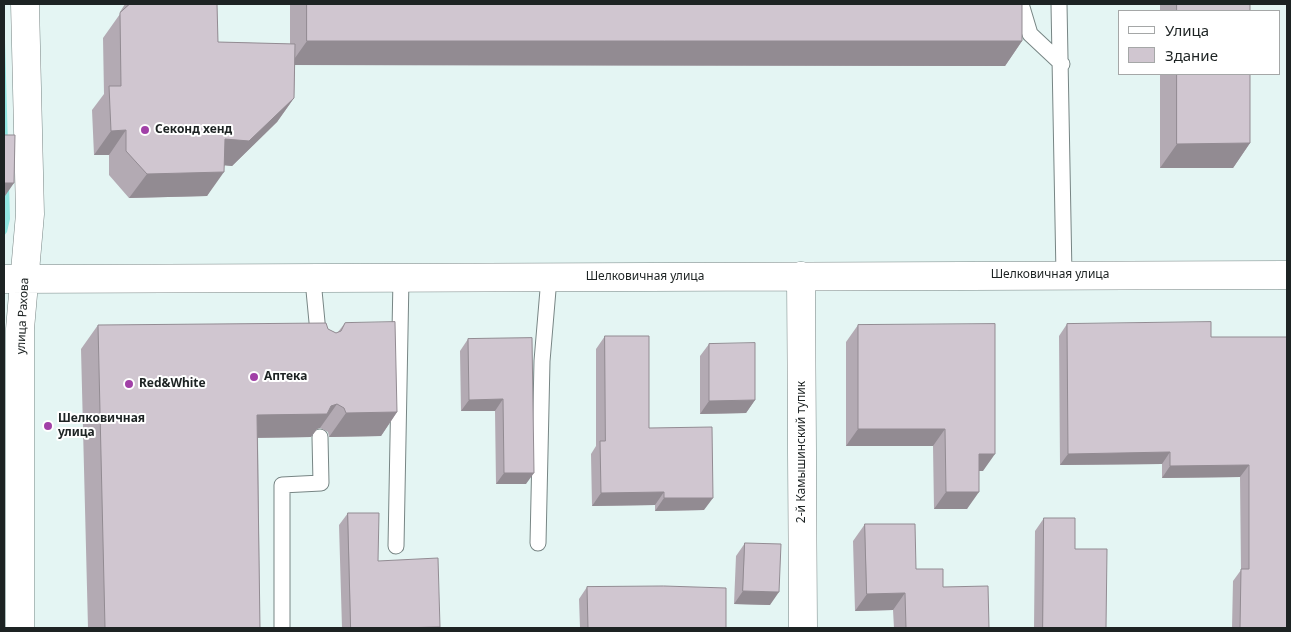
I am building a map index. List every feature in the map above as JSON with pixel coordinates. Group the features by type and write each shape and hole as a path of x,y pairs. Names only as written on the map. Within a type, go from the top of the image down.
{"street":[{"name":"улица Рахова","path":"20,628 20,329 14,279 30,214 25,4"},
{"name":"Шелковичная улица","path":"14,279 314,280 1287,274"},
{"name":"2-й Камышинский тупик","path":"801,276 803,628"}],"lane":[{"path":"1022,4 1030,34 1062,64"},
{"path":"1059,4 1062,64 1064,275"},
{"path":"396,546 401,278"},
{"path":"538,543 542,361 549,278"},
{"path":"314,280 319,346"},
{"path":"282,628 282,485 321,483 320,437"}],"shaded area":[{"path":"4,4 10,219 4,236"}],"building":[{"path":"130,4 217,4 218,42 295,44 294,98 249,141 225,139 224,172 147,174 126,151 126,130 111,131 109,86 121,86 120,13"},
{"path":"307,4 1022,4 1022,41 307,41"},
{"path":"1177,4 1250,4 1250,10 1177,10"},
{"path":"1177,75 1250,75 1250,143 1177,144"},
{"path":"4,135 15,135 14,183 4,183"},
{"path":"395,322 397,412 346,413 344,408 337,404 331,406 327,414 257,415 260,628 105,628 98,325 326,323 328,329 336,333 341,331 345,323"},
{"path":"1211,322 1211,337 1287,337 1287,628 1240,628 1241,569 1249,569 1249,465 1170,466 1170,452 1068,454 1067,324"},
{"path":"995,324 995,454 979,454 979,492 946,492 945,429 858,429 858,325"},
{"path":"605,336 649,336 649,428 712,427 713,498 664,498 664,492 601,493 600,441 605,441"},
{"path":"532,338 534,473 504,473 503,399 469,400 468,339"},
{"path":"755,343 755,400 709,401 709,344"},
{"path":"348,513 379,513 378,561 438,558 440,627 351,628"},
{"path":"1044,518 1075,518 1075,549 1107,549 1106,628 1043,628"},
{"path":"865,524 915,524 916,569 943,569 943,587 988,586 989,628 906,628 905,593 867,594"},
{"path":"745,543 781,544 779,592 743,591"},
{"path":"664,586 726,588 726,628 588,628 587,587"}],"place":[{"name":"Секонд хенд","path":"145,130"},
{"name":"Аптека","path":"254,377"},
{"name":"Red&White","path":"129,384"},
{"name":"Шелковичная улица","path":"48,426"}]}
